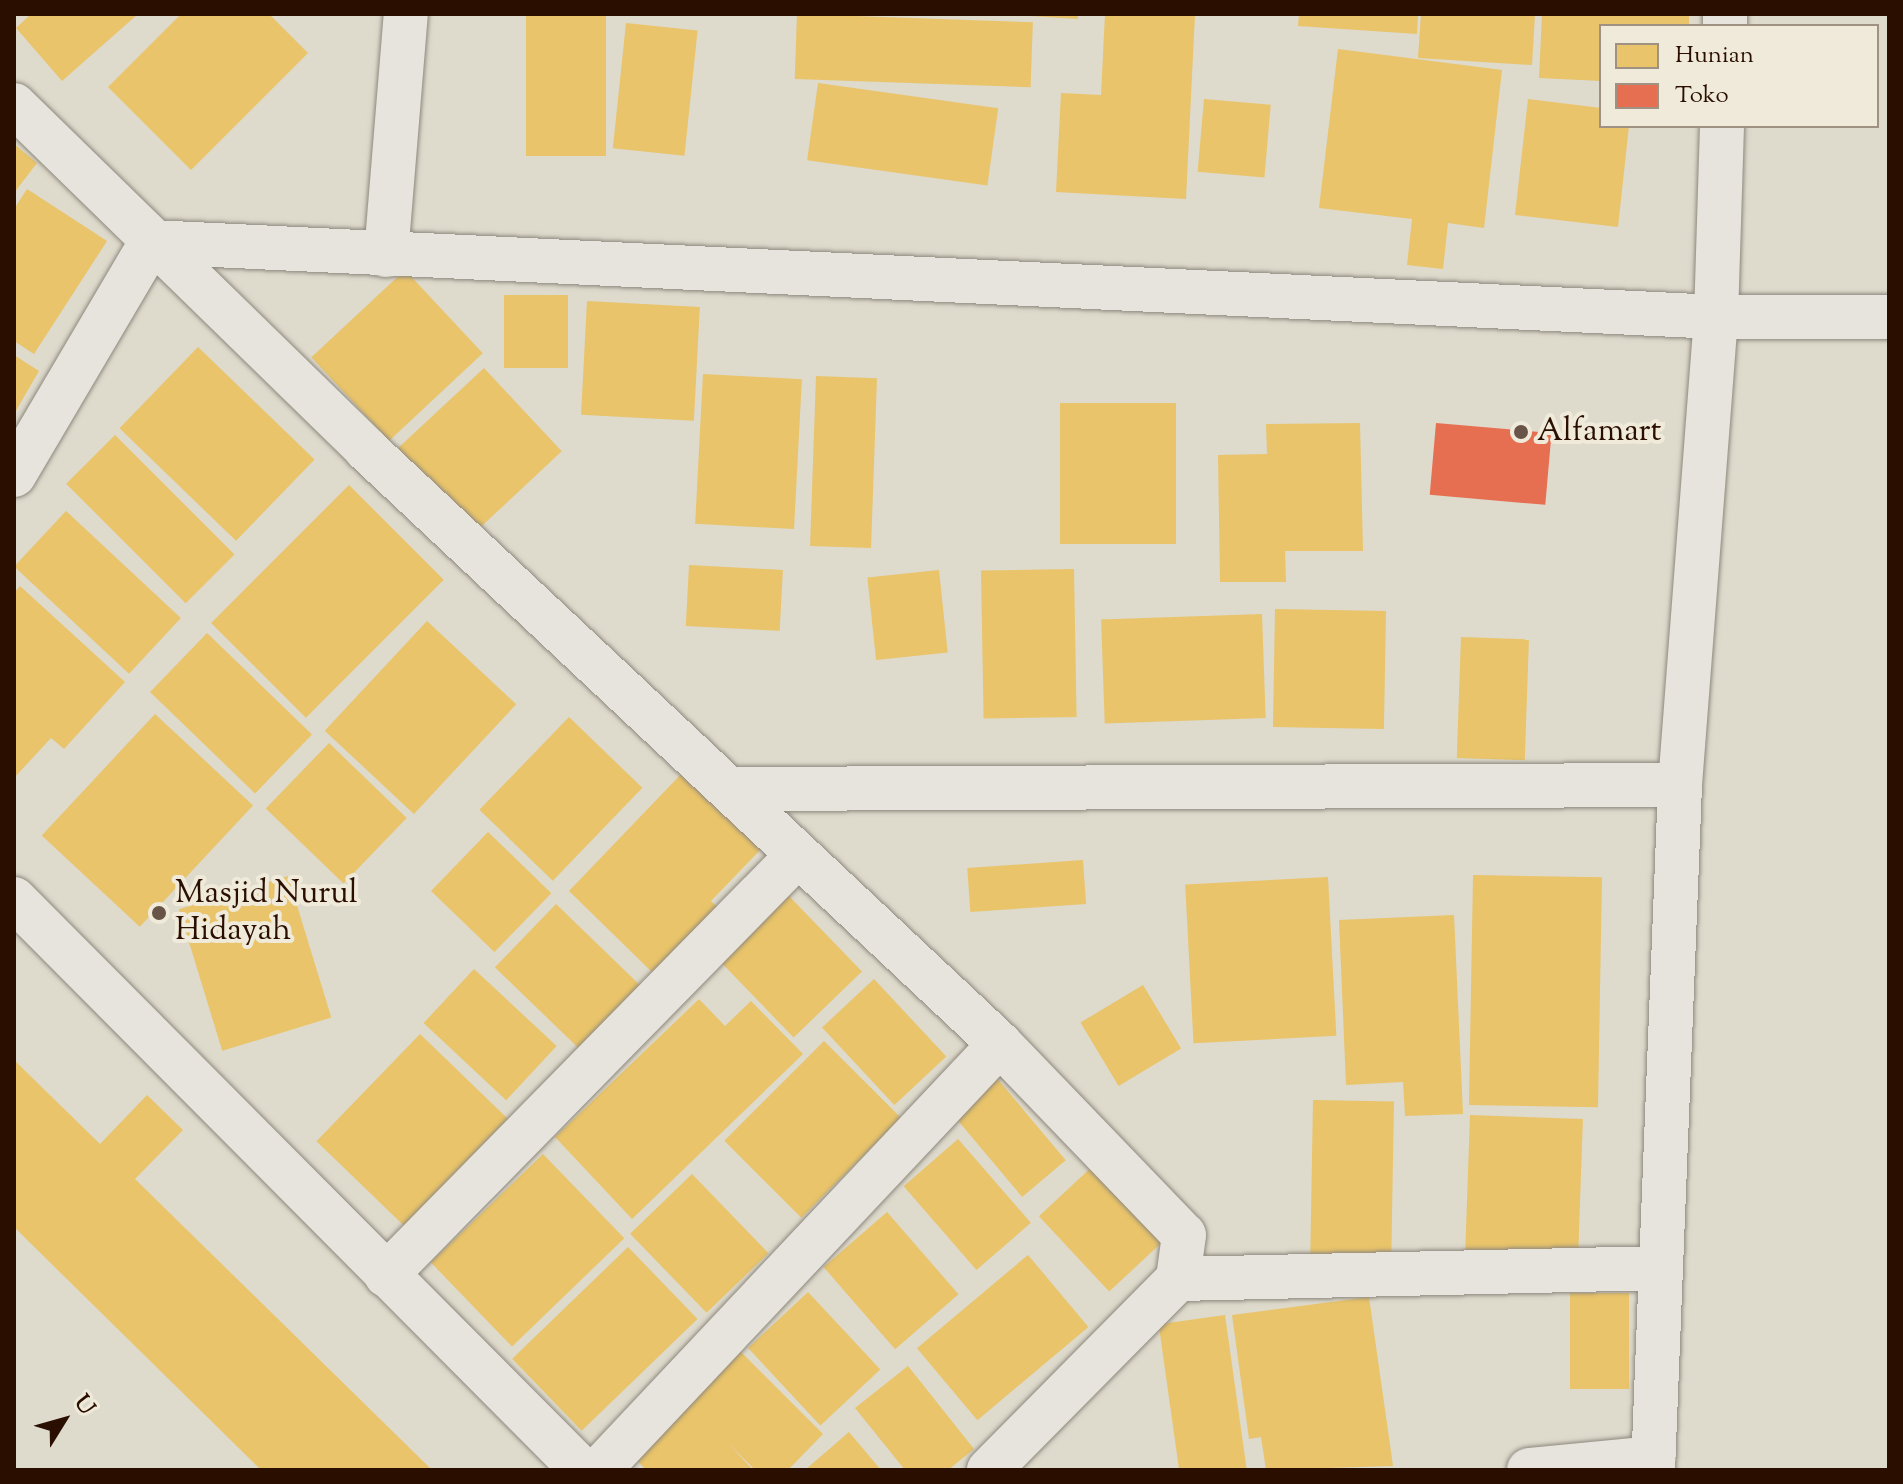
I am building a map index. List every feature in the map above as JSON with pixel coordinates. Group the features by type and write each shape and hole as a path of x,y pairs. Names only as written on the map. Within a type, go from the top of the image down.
{"street":[{"path":"386,255 406,14"},
{"path":"14,105 151,242 731,789 796,857 1000,1044 1184,1235 1178,1279 989,1470"},
{"path":"1529,1470 1653,1464 1658,1268 1680,785 1716,317 1722,128"},
{"path":"151,242 1716,317 1889,317"},
{"path":"14,475 151,242"},
{"path":"731,789 1680,785"},
{"path":"386,1275 796,857"},
{"path":"14,899 582,1470"},
{"path":"599,1470 1000,1044"},
{"path":"1178,1279 1658,1268"}],"building: Hunian":[{"path":"31,14 138,14 62,81 16,28"},
{"path":"181,14 269,14 308,53 191,170 108,87"},
{"path":"526,14 606,14 606,156 526,156"},
{"path":"797,14 1033,22 1031,87 795,79"},
{"path":"1078,14 1078,19 1030,16"},
{"path":"1105,14 1195,14 1186,199 1056,192 1061,93 1101,95"},
{"path":"1299,14 1418,14 1417,34 1298,26"},
{"path":"1421,14 1535,14 1532,65 1418,58"},
{"path":"1542,14 1689,14 1689,24 1599,24 1599,81 1539,78"},
{"path":"626,23 698,31 684,156 613,148"},
{"path":"1338,49 1502,70 1484,228 1448,223 1443,269 1407,265 1412,219 1319,208"},
{"path":"818,83 998,108 987,186 807,160"},
{"path":"1204,99 1271,105 1264,178 1198,172"},
{"path":"1528,99 1599,108 1599,128 1629,128 1618,227 1515,215"},
{"path":"14,144 37,163 14,193"},
{"path":"27,189 107,241 34,354 14,341 14,209"},
{"path":"405,270 483,353 389,441 311,357"},
{"path":"504,295 568,295 568,368 504,368"},
{"path":"587,301 700,307 694,421 581,415"},
{"path":"198,347 315,460 236,541 120,428"},
{"path":"14,355 39,371 14,414"},
{"path":"484,368 562,451 474,533 396,450"},
{"path":"703,374 802,379 794,529 695,524"},
{"path":"816,376 877,378 871,548 810,546"},
{"path":"1060,403 1176,403 1176,544 1060,544"},
{"path":"1360,423 1363,551 1285,551 1286,582 1220,582 1218,455 1267,454 1266,424"},
{"path":"115,435 235,555 186,603 66,484"},
{"path":"349,485 444,580 306,718 211,623"},
{"path":"66,511 181,618 129,674 14,567"},
{"path":"689,565 783,570 780,631 686,626"},
{"path":"1074,569 1077,717 984,719 981,571"},
{"path":"939,570 948,653 876,660 867,578"},
{"path":"20,586 125,682 64,749 51,738 14,778 14,593"},
{"path":"1275,609 1386,611 1384,729 1273,727"},
{"path":"1262,614 1266,718 1105,724 1101,620"},
{"path":"427,621 516,704 414,814 325,731"},
{"path":"207,633 312,734 255,793 150,692"},
{"path":"1461,637 1529,639 1525,760 1457,758"},
{"path":"155,714 253,805 140,927 42,835"},
{"path":"569,717 642,788 553,881 479,810"},
{"path":"329,743 407,818 343,883 266,808"},
{"path":"686,769 765,845 711,901 719,909 655,975 569,891"},
{"path":"488,832 551,893 494,952 431,891"},
{"path":"1083,860 1086,904 970,912 967,868"},
{"path":"1473,875 1602,877 1598,1107 1469,1105"},
{"path":"288,876 331,1018 222,1051 179,909"},
{"path":"1328,877 1336,1036 1194,1043 1185,884"},
{"path":"789,896 862,972 794,1038 721,962"},
{"path":"556,904 648,993 587,1056 495,967"},
{"path":"1454,915 1463,1114 1405,1116 1403,1082 1346,1085 1339,920"},
{"path":"474,969 557,1046 506,1100 424,1023"},
{"path":"874,979 946,1057 894,1105 822,1027"},
{"path":"1143,985 1181,1048 1119,1086 1080,1023"},
{"path":"699,999 725,1026 751,1001 803,1054 632,1219 555,1137"},
{"path":"420,1034 508,1119 404,1226 316,1141"},
{"path":"824,1041 901,1118 801,1218 724,1141"},
{"path":"14,1060 100,1144 147,1095 183,1130 135,1179 432,1470 261,1470 14,1227"},
{"path":"995,1076 1066,1160 1022,1197 951,1113"},
{"path":"1313,1100 1394,1101 1391,1263 1310,1262"},
{"path":"1470,1115 1583,1119 1578,1261 1465,1257"},
{"path":"958,1139 1031,1223 976,1270 904,1186"},
{"path":"543,1154 624,1238 512,1347 431,1262"},
{"path":"1096,1163 1166,1238 1109,1292 1039,1216"},
{"path":"692,1174 768,1253 707,1313 630,1234"},
{"path":"887,1212 959,1294 895,1349 824,1267"},
{"path":"628,1247 697,1319 582,1431 512,1359"},
{"path":"1028,1255 1088,1327 977,1420 917,1348"},
{"path":"808,1292 880,1370 820,1425 748,1348"},
{"path":"1570,1293 1629,1293 1629,1389 1570,1389"},
{"path":"1369,1297 1393,1466 1266,1470 1261,1437 1249,1439 1232,1315"},
{"path":"1225,1315 1247,1469 1179,1470 1159,1324"},
{"path":"733,1344 823,1434 788,1470 755,1470 728,1443 753,1470 646,1470 629,1452"},
{"path":"908,1366 974,1449 948,1470 905,1470 855,1408"},
{"path":"849,1432 881,1470 805,1470"}],"building: Toko":[{"path":"1436,423 1552,433 1545,505 1430,495"}],"place":[{"name":"Alfamart","path":"1521,432"},
{"name":"Masjid Nurul Hidayah","path":"159,913"}]}
